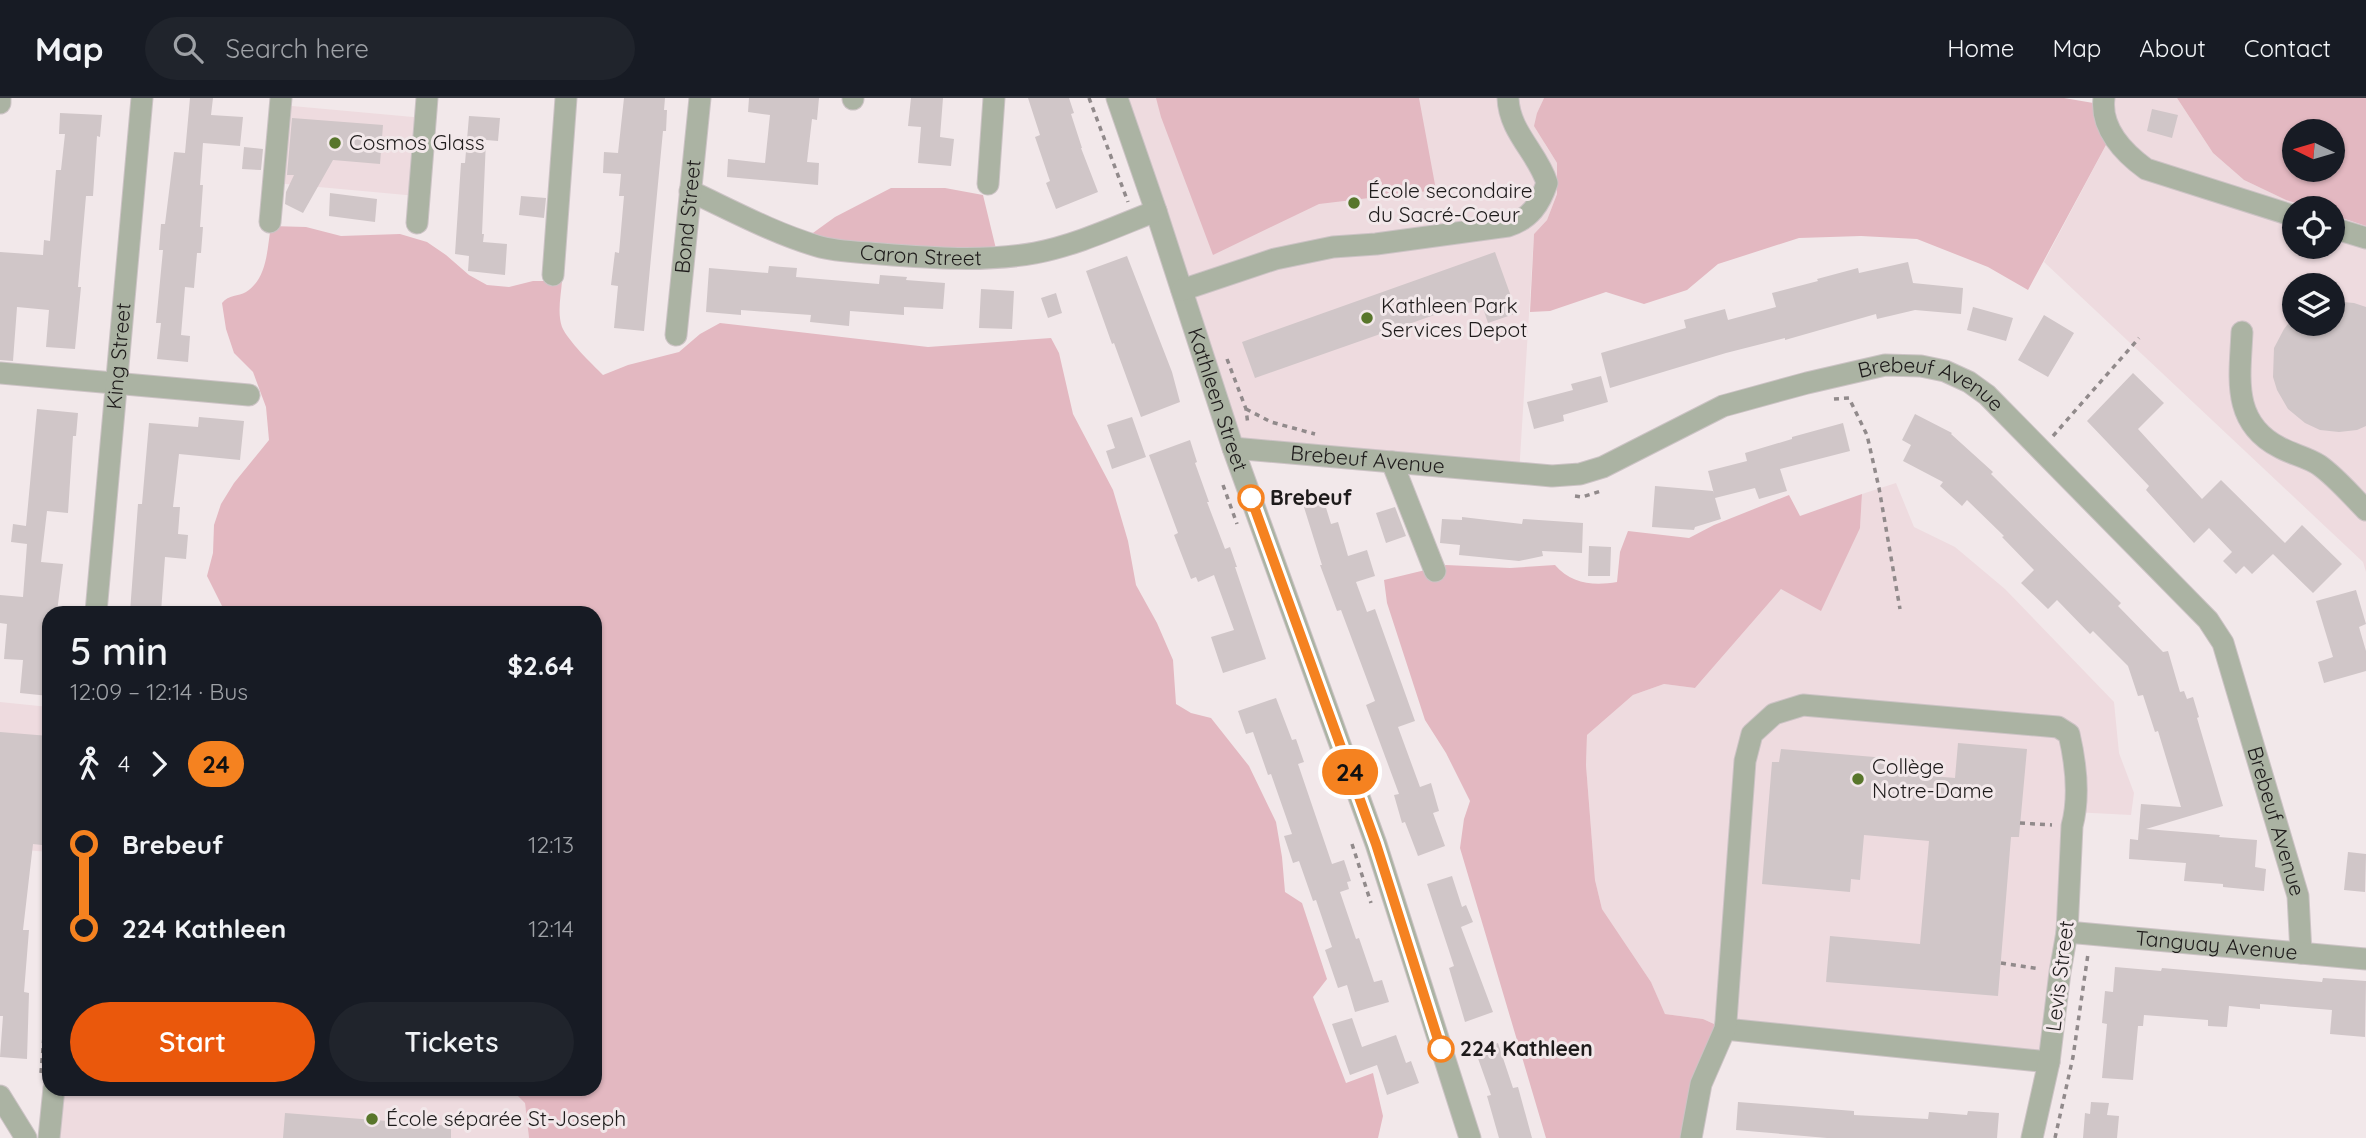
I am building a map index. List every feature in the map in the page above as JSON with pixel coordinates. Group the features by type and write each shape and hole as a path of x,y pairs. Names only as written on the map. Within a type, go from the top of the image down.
{"street":[{"name":"King Street","path":"97,606 142,98"},
{"path":"270,222 281,98"},
{"path":"417,223 427,98"},
{"path":"553,275 566,98"},
{"name":"Bond Street","path":"676,335 700,98"},
{"path":"988,184 994,98"},
{"name":"Kathleen Street","path":"1117,98 1233,448 1376,844 1470,1138"},
{"path":"1182,290 1275,259 1333,247 1376,244 1522,222 1537,206 1547,183 1543,169 1532,156 1512,119 1508,98"},
{"path":"2104,98 2103,106 2112,133 2125,153 2146,169 2282,212"},
{"name":"Caron Street","path":"690,191 782,233 819,246 909,256 964,258 1035,253 1078,241 1156,211"},
{"path":"2345,232 2366,238"},
{"path":"2242,332 2240,397 2247,417 2262,436 2277,447 2318,465 2366,510"},
{"name":"Brebeuf Avenue","path":"1233,448 1552,476 1580,474 1602,467 1723,407 1807,383 1885,365 1945,371 1969,382 1987,394 2207,621 2222,643 2298,896 2301,953"},
{"path":"0,373 249,395"},
{"path":"1392,462 1435,571"},
{"name":"Levis Street","path":"1692,1138 1701,1084 1725,1029 1745,761 1752,734 1774,714 1803,705 2057,727 2069,734 2076,763 2067,932 2049,1062 2032,1138"},
{"name":"Tanguay Avenue","path":"2067,932 2366,959"},
{"path":"1725,1029 2049,1062"},
{"path":"0,1096 26,1138"},
{"path":"48,1096 50,1138"}],"path":[{"path":"2041,450 2139,338"},
{"path":"1823,402 1849,398 1867,435 1884,512 1900,609"},
{"path":"1245,409 1271,422 1314,432 1335,457"},
{"path":"1570,496 1582,497 1602,491"},
{"path":"2020,823 2074,820"},
{"path":"2055,1138 2073,1057 2091,934"},
{"path":"2001,963 2060,972"}],"shaded area":[{"path":"1119,98 1544,98 1537,113 1545,144 1557,163 1557,194 1547,220 1534,234 1519,474 1235,450"},
{"path":"1156,98 1419,98 1436,190 1319,204 1213,255"},
{"path":"1544,98 2064,98 2105,105 2113,132 2028,290 1988,267 1917,239 1861,236 1799,238 1718,264 1687,290 1644,304 1606,292 1550,311 1530,312 1534,234 1547,220 1557,194 1557,163 1534,126"},
{"path":"2106,98 2177,98 2213,153 2244,180 2282,198 2282,259 2345,259 2345,219 2366,226 2366,572 2363,562 2044,262 2113,132"},
{"path":"2177,98 2366,98 2366,226 2345,219 2345,196 2282,198 2244,180 2213,153"},
{"path":"281,105 424,118 417,196 275,183"},
{"path":"891,188 945,188 983,195 997,253 806,238 835,217"},
{"path":"271,226 306,227 341,236 400,234 427,242 469,275 487,285 509,287 533,281 562,281 562,327 603,375 628,365 679,352 700,334 720,323 928,347 1051,338 1059,353 1073,414 1113,490 1128,541 1136,585 1173,660 1176,704 1191,713 1211,718 1249,766 1276,822 1285,892 1302,903 1327,979 1313,997 1346,1083 1373,1073 1383,1116 1378,1138 529,1138 525,1103 518,1096 602,1096 602,606 222,606 207,576 213,553 214,525 221,504 234,483 269,440 266,407 253,372 234,353 226,329 222,303 253,286 263,271"},
{"name":"Collège Notre-Dame","path":"1896,483 1914,527 1955,547 2005,589 2114,702 2119,753 2134,793 2131,815 2073,812 2048,1060 1723,1028 1703,1019 1665,1014 1651,982 1602,909 1595,880 1586,765 1587,735 1633,695 1664,684 1695,688 1781,589 1860,528 1862,494"},
{"path":"1862,494 1860,528 1821,611 1781,589 1695,688 1664,684 1633,695 1587,735 1586,765 1595,880 1602,909 1651,982 1665,1014 1703,1019 1723,1028 1690,1138 1546,1138 1460,848 1464,819 1470,801 1446,753 1425,720 1387,603 1384,580 1446,565 1510,568 1555,565 1568,576 1583,582 1617,582 1620,552 1628,531 1689,538 1789,495 1800,516"},
{"path":"0,702 42,706 42,851 0,848"},
{"name":"École séparée St-Joseph","path":"54,1096 519,1096 525,1102 529,1138 51,1138"}],"building":[{"path":"190,98 213,98 211,115 243,117 240,146 203,143 200,185 203,185 201,253 197,253 194,288 185,287 181,335 190,336 188,362 157,359 161,323 156,323 163,250 159,250 161,224 165,224 174,152 185,153"},
{"path":"624,98 665,98 664,110 667,110 644,331 614,328 618,286 611,285 615,252 619,253 624,196 619,196 621,174 603,173 604,152 618,153"},
{"path":"749,98 819,98 817,120 812,119 807,162 819,163 818,185 727,177 728,159 765,163 770,115 748,112"},
{"path":"911,98 943,98 940,137 954,139 951,166 918,163 921,127 908,126"},
{"path":"1028,98 1069,98 1081,148 1098,192 1056,209 1046,183 1050,181 1035,137 1040,135"},
{"path":"2152,109 2178,115 2172,138 2147,131"},
{"path":"60,113 102,115 100,137 97,136 93,196 86,196 75,349 46,347 49,310 17,307 13,361 0,360 0,252 43,255 44,240 50,241 56,170 61,170 65,134 59,134"},
{"path":"469,116 500,118 498,141 486,140 482,234 483,242 507,244 505,275 468,271 469,256 455,254 461,163 465,163"},
{"name":"Cosmos Glass","path":"292,118 383,125 380,164 333,160 303,213 285,204 286,192 294,175 287,175"},
{"path":"244,147 263,149 261,170 242,169"},
{"path":"330,193 377,199 375,222 329,216"},
{"path":"521,196 546,198 544,218 519,215"},
{"name":"Kathleen Park Services Depot","path":"1495,252 1517,313 1488,323 1480,299 1255,378 1242,342"},
{"path":"1127,256 1172,372 1180,402 1141,417 1086,271"},
{"path":"1908,262 1913,283 1963,288 1961,314 1915,310 1877,319 1876,314 1785,340 1726,353 1610,388 1601,353 1686,328 1684,320 1725,309 1728,320 1776,307 1772,293 1818,281 1817,279 1858,268 1859,273"},
{"path":"769,266 797,268 796,277 879,284 880,275 945,283 943,309 904,307 904,315 850,311 849,326 810,322 811,315 741,310 741,315 706,312 709,268 768,273"},
{"path":"981,289 1014,291 1012,329 979,328"},
{"path":"1056,293 1062,313 1048,318 1041,298"},
{"path":"2345,302 2366,307 2366,426 2339,432 2320,430 2305,423 2288,409 2273,377 2274,348 2282,333 2282,336 2345,336"},
{"path":"1973,307 2013,318 2006,341 1967,330"},
{"path":"2044,315 2074,333 2048,377 2018,360"},
{"path":"2133,373 2164,403 2138,429 2202,499 2221,480 2285,543 2302,525 2342,564 2313,593 2273,554 2252,574 2244,566 2236,574 2223,561 2232,552 2209,528 2194,543 2146,490 2149,486 2087,421"},
{"path":"1601,376 1608,402 1563,415 1564,421 1534,429 1527,402 1573,390 1571,384"},
{"path":"37,409 78,413 76,436 73,436 68,513 47,511 41,562 63,564 58,606 42,606 42,695 20,693 23,660 4,659 7,624 0,623 0,595 23,597 27,544 11,542 13,524 26,526"},
{"path":"1915,414 1952,433 2121,603 2118,606 2163,652 2168,651 2180,692 2184,691 2187,699 2193,697 2223,806 2146,829 2257,840 2255,867 2266,869 2264,891 2184,881 2186,863 2129,859 2130,839 2138,840 2141,804 2181,807 2158,731 2155,732 2143,695 2138,696 2128,666 2093,631 2090,634 2057,600 2048,609 2021,583 2034,570 2002,537 2004,536 1967,500 1962,506 1940,486 1943,482 1903,461 1911,445 1902,440"},
{"path":"199,417 244,421 240,460 179,454 173,507 180,507 178,534 188,535 186,559 165,557 161,606 130,606 138,504 142,504 149,423 198,427"},
{"path":"1132,417 1146,457 1112,469 1106,451 1115,448 1107,425"},
{"path":"1843,423 1850,451 1780,469 1787,491 1759,499 1755,488 1715,498 1721,519 1695,527 1694,530 1652,527 1655,486 1713,491 1714,494 1708,471 1747,461 1745,453"},
{"path":"1190,440 1207,502 1225,549 1230,547 1266,659 1223,673 1211,637 1234,630 1214,575 1198,582 1196,577 1191,579 1174,535 1178,533 1149,455"},
{"path":"1323,498 1331,524 1338,522 1348,556 1367,550 1375,576 1356,582 1367,612 1375,609 1415,721 1398,727 1420,787 1431,783 1439,811 1433,813 1445,846 1418,856 1405,822 1402,823 1394,795 1399,794 1366,705 1375,701 1341,610 1337,611 1320,565 1303,504"},
{"path":"1395,507 1406,536 1386,543 1376,513"},
{"path":"1462,517 1522,524 1523,519 1583,523 1582,553 1542,551 1543,556 1519,561 1459,555 1460,545 1440,543 1442,519 1462,520"},
{"path":"1589,546 1611,547 1610,576 1588,576"},
{"path":"2356,590 2366,624 2359,627 2366,651 2366,671 2324,683 2318,662 2333,657 2316,601"},
{"path":"1276,698 1292,740 1296,739 1304,762 1298,764 1332,864 1344,860 1351,881 1347,882 1349,889 1340,892 1356,939 1359,938 1374,982 1382,980 1389,1002 1355,1012 1347,985 1338,988 1325,950 1332,947 1299,861 1293,863 1284,836 1292,834 1271,774 1268,775 1253,732 1246,734 1238,711"},
{"path":"0,732 42,735 42,845 33,844 23,930 29,930 24,992 29,993 27,1059 0,1057 3,1016 0,1016"},
{"path":"1958,743 2027,749 2019,837 2011,837 1998,996 1826,982 1830,936 1920,944 1929,841 1864,835 1860,880 1851,879 1850,892 1762,884 1772,762 1779,762 1781,749 1886,758 1885,772 1955,778"},
{"path":"2348,852 2366,854 2365,892 2344,890"},
{"path":"1452,876 1462,907 1466,905 1473,922 1461,927 1493,1012 1465,1022 1449,968 1454,966 1427,884"},
{"path":"2115,967 2161,971 2162,968 2322,982 2323,978 2366,981 2365,1037 2330,1034 2332,1010 2260,1004 2260,1009 2229,1006 2227,1027 2208,1026 2208,1020 2144,1015 2143,1026 2138,1026 2133,1080 2102,1078 2107,1024 2102,1023 2105,991 2113,992"},
{"path":"1352,1018 1362,1047 1396,1035 1406,1063 1411,1061 1419,1083 1387,1095 1377,1065 1350,1075 1332,1024"},
{"path":"1498,1043 1513,1088 1518,1087 1532,1138 1499,1138 1487,1096 1491,1095 1475,1050"},
{"path":"1738,1102 1854,1111 1854,1115 1928,1119 1929,1112 1967,1115 1968,1111 1999,1113 1997,1138 1827,1138 1736,1130"},
{"path":"2091,1102 2109,1103 2107,1115 2119,1116 2117,1138 2083,1138 2085,1113 2090,1114"},
{"path":"285,1113 451,1126 451,1138 283,1138"}],"bus line":[{"name":"24","path":"1251,498 1376,844 1441,1049"}],"place":[{"name":"Cosmos Glass","path":"335,143"},
{"name":"École secondaire du Sacré-Coeur","path":"1354,203"},
{"name":"Kathleen Park Services Depot","path":"1367,318"},
{"name":"Brebeuf","path":"1251,498"},
{"name":"Collège Notre-Dame","path":"1858,779"},
{"name":"224 Kathleen","path":"1441,1049"},
{"name":"École séparée St-Joseph","path":"372,1119"}]}
